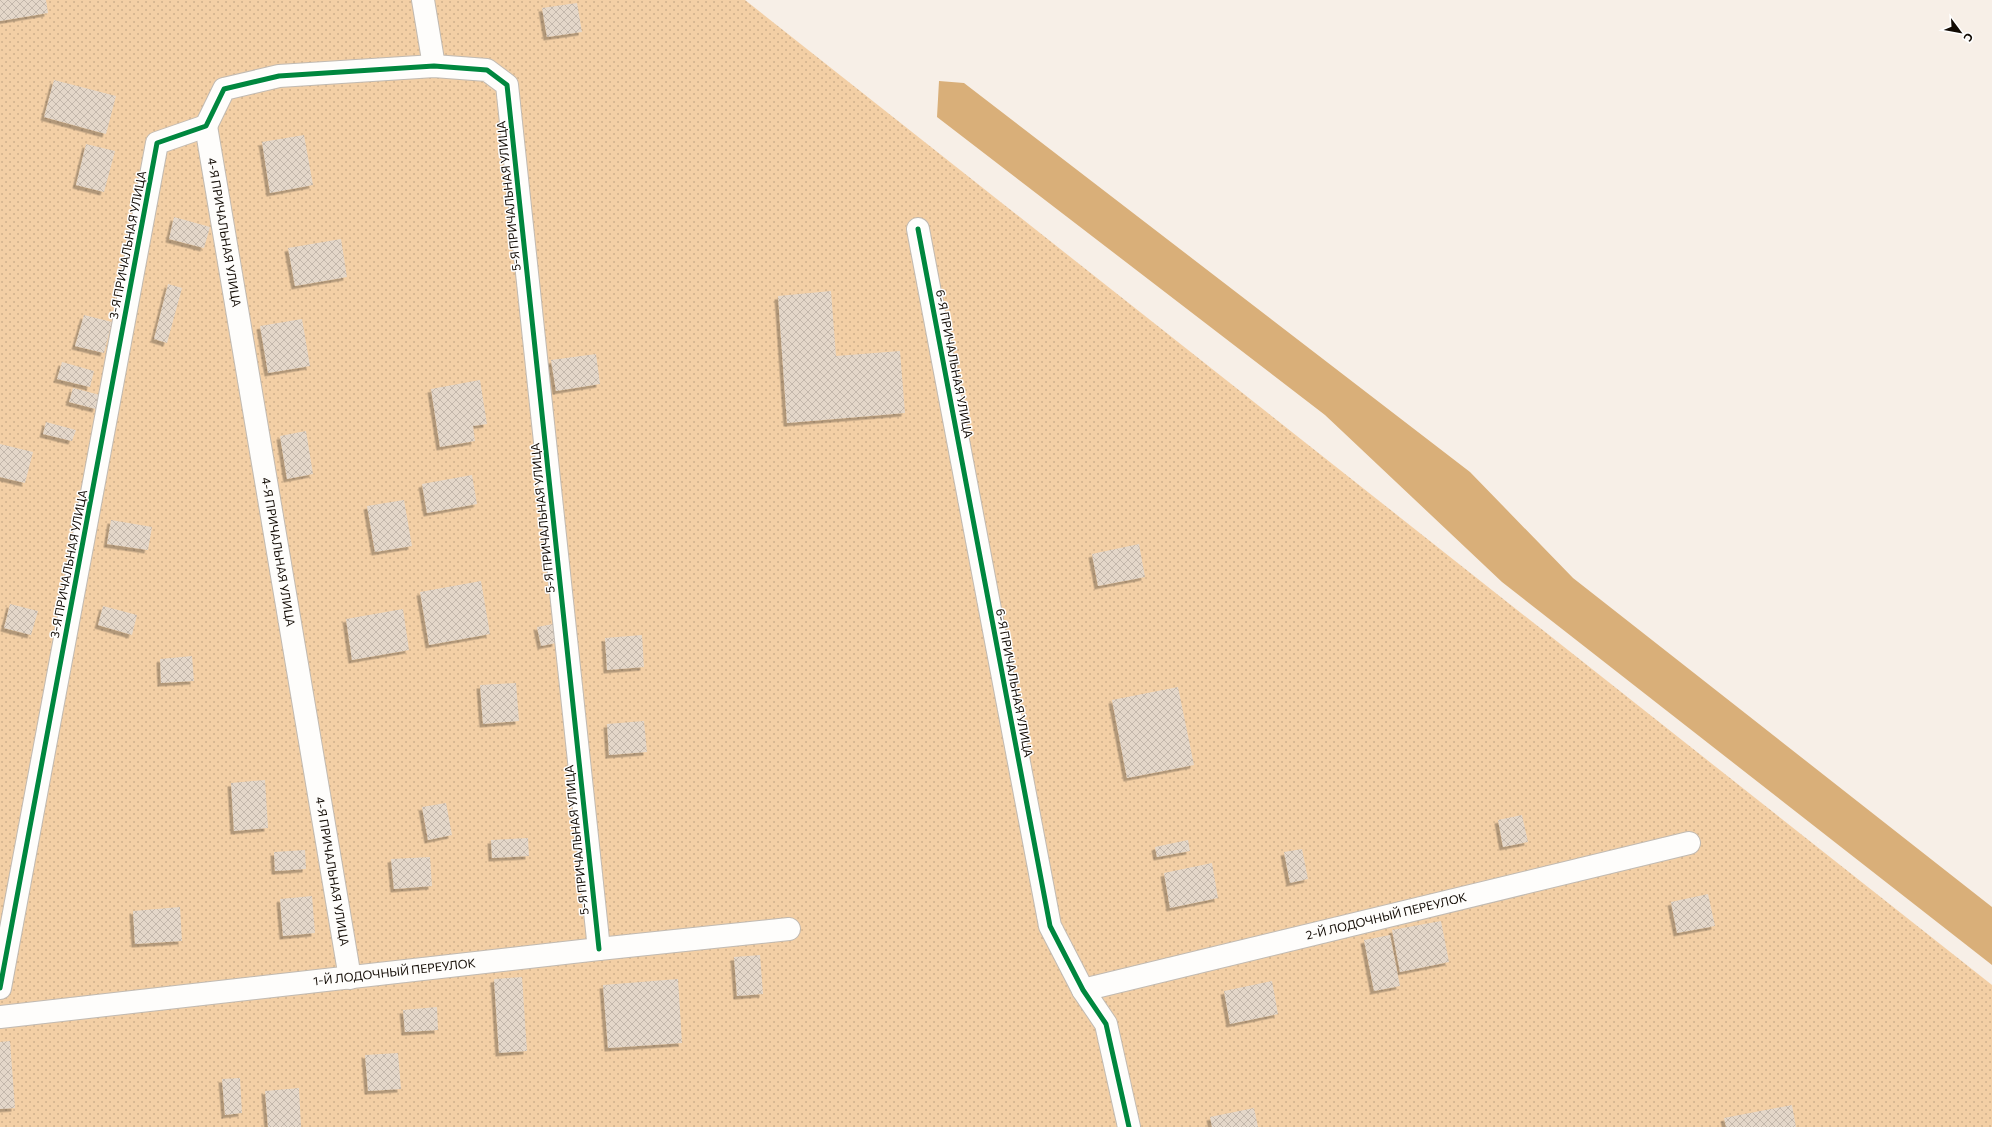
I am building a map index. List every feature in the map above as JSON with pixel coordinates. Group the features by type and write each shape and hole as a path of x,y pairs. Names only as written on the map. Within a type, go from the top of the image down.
{"street":[{"path":"206,126 224,89 279,76 434,66 423,0"},
{"name":"5-Я ПРИЧАЛЬНАЯ УЛИЦА","path":"434,66 487,70 507,85 599,949"},
{"name":"3-Я ПРИЧАЛЬНАЯ УЛИЦА","path":"0,988 157,143 206,126"},
{"name":"4-Я ПРИЧАЛЬНАЯ УЛИЦА","path":"206,126 350,978"},
{"name":"6-Я ПРИЧАЛЬНАЯ УЛИЦА","path":"918,229 1050,926 1083,990 1106,1024 1128,1127"},
{"name":"2-Й ЛОДОЧНЫЙ ПЕРЕУЛОК","path":"1083,990 1689,843"},
{"name":"1-Й ЛОДОЧНЫЙ ПЕРЕУЛОК","path":"0,1017 789,929"}],"shaded area":[{"path":"0,0 745,0 1992,985 1992,1127 0,1127"},
{"path":"939,81 964,83 1470,472 1573,578 1992,907 1992,965 1502,582 1325,415 937,117"}],"building":[{"path":"0,0 46,0 48,13 0,21"},
{"path":"577,3 582,32 547,37 542,8"},
{"path":"54,80 116,96 106,134 44,117"},
{"path":"304,135 313,185 270,193 262,142"},
{"path":"86,144 115,151 104,192 76,185"},
{"path":"174,217 210,227 204,248 169,239"},
{"path":"341,239 347,277 295,286 288,248"},
{"path":"168,284 182,288 167,343 154,339"},
{"path":"831,291 836,356 900,351 905,413 787,423 778,296"},
{"path":"84,315 112,322 104,353 75,346"},
{"path":"302,319 310,366 268,373 260,326"},
{"path":"596,354 600,384 556,391 551,360"},
{"path":"62,362 94,371 90,387 57,379"},
{"path":"480,380 487,424 473,426 475,441 440,447 431,389"},
{"path":"73,388 100,395 96,409 69,402"},
{"path":"46,422 76,430 72,441 43,434"},
{"path":"306,431 313,474 287,479 280,436"},
{"path":"0,444 33,452 25,483 0,477"},
{"path":"472,475 477,504 427,513 422,484"},
{"path":"404,500 412,546 375,552 367,506"},
{"path":"111,520 152,527 148,550 107,544"},
{"path":"1139,544 1145,577 1098,586 1092,554"},
{"path":"481,581 490,634 429,645 420,592"},
{"path":"10,604 38,611 31,635 4,628"},
{"path":"103,606 137,615 132,635 98,625"},
{"path":"403,609 409,650 352,660 346,619"},
{"path":"553,624 556,643 541,646 537,627"},
{"path":"642,635 644,667 607,670 605,638"},
{"path":"192,656 194,681 161,683 160,659"},
{"path":"516,683 519,721 483,724 480,685"},
{"path":"1178,687 1194,765 1127,778 1112,700"},
{"path":"644,721 647,752 609,755 607,724"},
{"path":"265,780 268,828 234,831 231,783"},
{"path":"446,803 452,835 428,840 422,807"},
{"path":"1522,815 1528,842 1503,847 1498,820"},
{"path":"528,838 529,856 492,858 491,840"},
{"path":"1188,840 1190,851 1157,857 1155,847"},
{"path":"1302,849 1308,879 1290,883 1284,852"},
{"path":"305,850 306,869 275,871 274,852"},
{"path":"430,857 432,886 394,889 391,859"},
{"path":"1212,863 1218,898 1170,908 1164,873"},
{"path":"1708,894 1715,926 1677,933 1671,902"},
{"path":"312,896 315,933 283,936 280,899"},
{"path":"180,907 182,941 135,944 133,911"},
{"path":"1441,921 1449,962 1400,972 1392,930"},
{"path":"1390,935 1400,986 1374,991 1364,940"},
{"path":"760,955 763,994 737,996 734,957"},
{"path":"522,977 527,1051 499,1053 494,979"},
{"path":"678,979 682,1043 608,1048 603,985"},
{"path":"1272,981 1278,1014 1230,1024 1224,991"},
{"path":"437,1007 438,1030 405,1032 403,1010"},
{"path":"10,1041 15,1108 0,1109 0,1042"},
{"path":"398,1053 401,1089 368,1091 365,1055"},
{"path":"240,1078 242,1113 225,1115 222,1079"},
{"path":"299,1088 301,1127 268,1127 265,1091"},
{"path":"1792,1105 1796,1127 1726,1127 1724,1118"},
{"path":"1254,1108 1258,1127 1212,1127 1210,1117"}],"cycle path":[{"path":"0,988 157,143 206,126 224,89 279,76 434,66 487,70 507,85 599,949"},
{"path":"918,229 1050,926 1083,990 1106,1024 1129,1127"}]}
